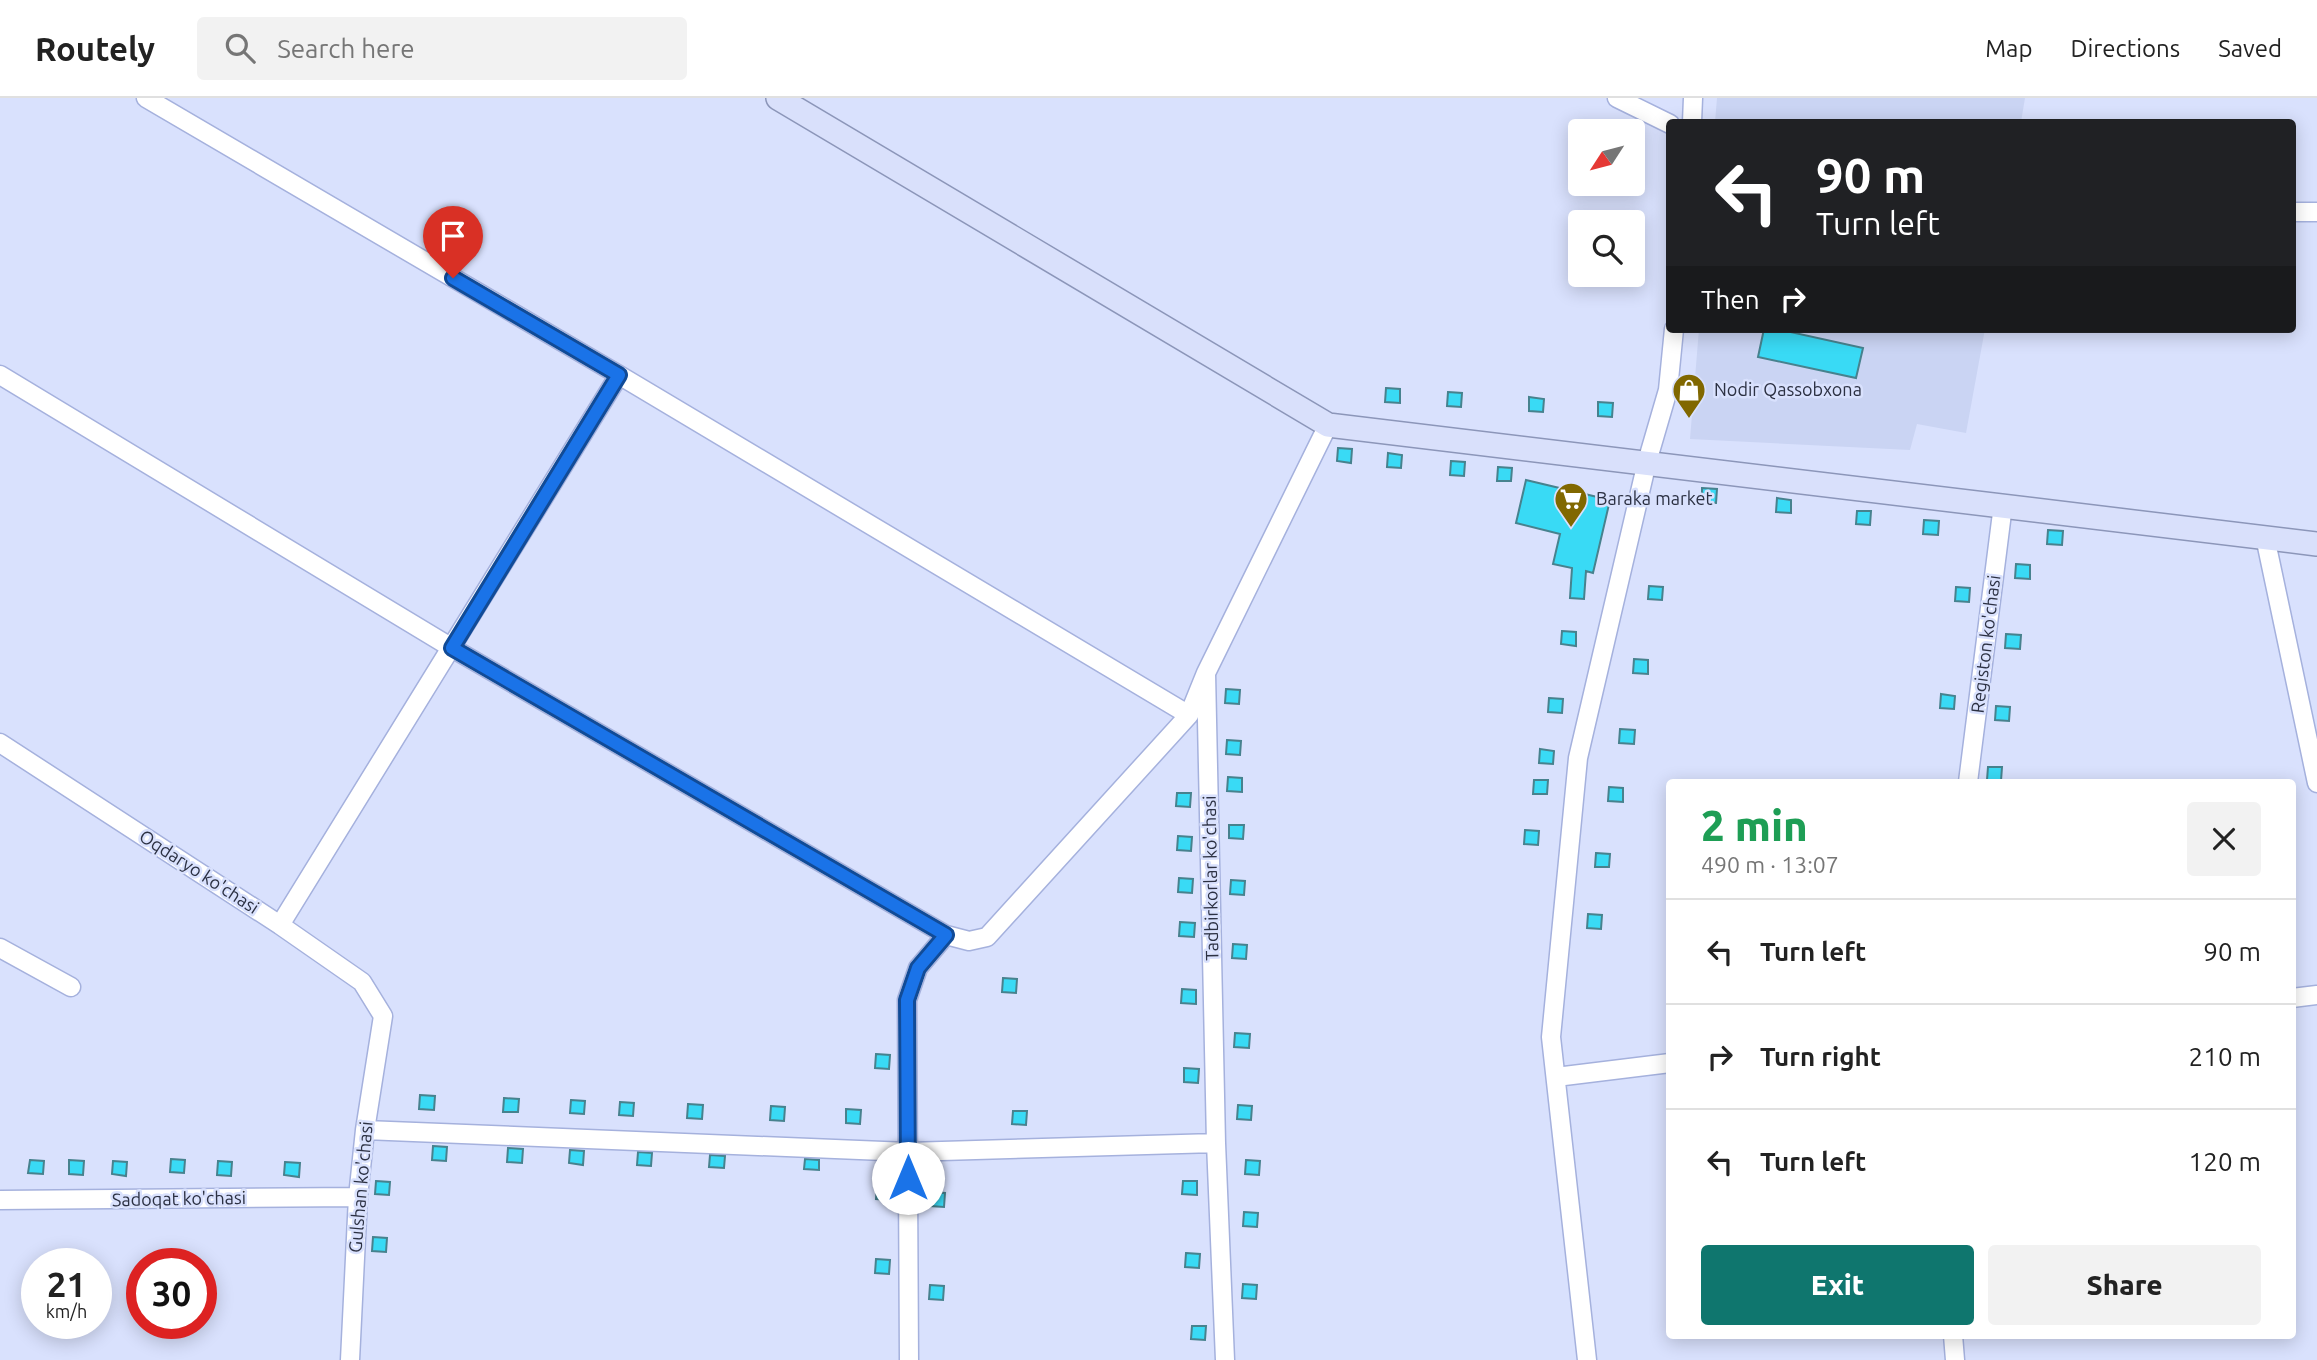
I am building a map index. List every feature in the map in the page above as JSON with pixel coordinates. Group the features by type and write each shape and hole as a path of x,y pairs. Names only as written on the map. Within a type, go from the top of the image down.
{"main road":[{"path":"778,98 1328,425 2317,544"}],"street":[{"path":"146,98 619,375 1189,715"},
{"path":"1618,98 1666,122"},
{"path":"1692,119 1693,98"},
{"path":"2296,212 2317,212"},
{"path":"1587,1360 1551,1037 1578,758 1647,462 1668,390 1674,333"},
{"path":"0,375 452,648 946,935 969,941 987,937 1189,715 1206,673"},
{"path":"280,925 619,375"},
{"name":"Tadbirkorlar ko'chasi","path":"1225,1360 1216,1143 1206,673 1328,425"},
{"name":"Registon ko'chasi","path":"1968,779 2003,505"},
{"path":"2265,537 2317,783"},
{"name":"Oqdaryo ko'chasi","path":"0,743 280,925 362,982 383,1016"},
{"path":"909,1360 907,1000 918,968 946,935"},
{"path":"0,948 71,987"},
{"path":"2296,998 2317,995"},
{"name":"Gulshan ko'chasi","path":"350,1360 358,1197 365,1130 383,1016"},
{"path":"1556,1077 1666,1063"},
{"path":"365,1130 908,1152 1216,1143"},
{"name":"Sadoqat ko'chasi","path":"0,1200 358,1197"},
{"path":"1954,1339 1955,1360"}],"shaded area":[{"path":"1717,98 2025,98 2022,119 1715,119"},
{"path":"1699,333 1984,333 1966,433 1917,424 1910,450 1690,439"}],"building":[{"path":"1763,333 1795,333 1863,348 1856,378 1758,357"},
{"path":"1386,388 1400,389 1400,403 1385,402"},
{"path":"1448,392 1462,393 1461,407 1447,406"},
{"path":"1529,397 1544,399 1543,412 1529,411"},
{"path":"1598,402 1613,403 1612,417 1598,416"},
{"path":"1338,448 1352,449 1351,463 1337,461"},
{"path":"1388,453 1402,455 1401,468 1387,467"},
{"path":"1451,461 1465,462 1464,476 1450,475"},
{"path":"1498,467 1512,468 1511,481 1497,481"},
{"name":"Baraka market","path":"1526,480 1610,500 1593,573 1586,571 1584,599 1570,598 1572,568 1553,564 1560,534 1516,523"},
{"path":"1702,488 1717,489 1716,503 1702,502"},
{"path":"1777,498 1791,500 1791,513 1776,512"},
{"path":"1857,511 1871,511 1870,525 1856,524"},
{"path":"1924,520 1939,521 1938,535 1923,534"},
{"path":"2048,530 2063,531 2062,545 2047,544"},
{"path":"2016,564 2030,565 2030,579 2015,578"},
{"path":"1649,586 1663,587 1662,600 1648,599"},
{"path":"1956,587 1970,588 1969,602 1955,601"},
{"path":"1562,631 1576,632 1576,646 1561,644"},
{"path":"2006,634 2021,635 2020,649 2005,648"},
{"path":"1634,659 1648,660 1648,674 1633,673"},
{"path":"1226,689 1240,690 1239,704 1225,703"},
{"path":"1941,694 1955,696 1954,709 1940,708"},
{"path":"1549,698 1563,699 1562,713 1548,712"},
{"path":"1996,706 2010,707 2009,721 1995,720"},
{"path":"1620,729 1635,730 1634,744 1619,743"},
{"path":"1227,740 1241,741 1240,755 1226,754"},
{"path":"1540,749 1554,751 1553,764 1539,763"},
{"path":"1988,767 2002,767 2001,779 1987,779"},
{"path":"1228,777 1242,778 1242,792 1227,791"},
{"path":"1534,780 1548,780 1547,794 1533,794"},
{"path":"1609,787 1623,788 1623,802 1608,801"},
{"path":"1177,793 1191,793 1190,807 1176,806"},
{"path":"1229,825 1244,825 1243,839 1229,838"},
{"path":"1525,830 1539,831 1538,845 1524,844"},
{"path":"1178,836 1192,837 1191,851 1177,850"},
{"path":"1596,853 1610,854 1609,867 1595,867"},
{"path":"1179,878 1193,879 1192,893 1178,892"},
{"path":"1231,880 1245,881 1244,895 1230,894"},
{"path":"1588,914 1602,915 1601,929 1587,928"},
{"path":"1180,922 1195,923 1194,937 1179,936"},
{"path":"1233,944 1247,945 1246,959 1232,958"},
{"path":"1003,978 1017,979 1016,993 1002,992"},
{"path":"1182,989 1196,990 1196,1004 1181,1003"},
{"path":"1235,1033 1250,1034 1249,1048 1234,1047"},
{"path":"876,1054 890,1055 889,1069 875,1068"},
{"path":"1184,1068 1199,1069 1198,1083 1184,1082"},
{"path":"420,1095 435,1096 434,1110 419,1109"},
{"path":"504,1098 519,1099 518,1112 503,1112"},
{"path":"571,1100 585,1101 584,1114 570,1113"},
{"path":"620,1102 634,1103 633,1116 619,1115"},
{"path":"688,1104 703,1105 702,1119 687,1118"},
{"path":"1238,1105 1252,1106 1251,1120 1237,1119"},
{"path":"771,1106 785,1107 784,1121 770,1120"},
{"path":"846,1109 861,1110 860,1124 846,1123"},
{"path":"1013,1111 1027,1111 1026,1125 1012,1124"},
{"path":"433,1146 447,1147 446,1161 432,1160"},
{"path":"508,1148 523,1149 522,1163 507,1162"},
{"path":"570,1150 584,1151 583,1165 569,1163"},
{"path":"638,1152 652,1153 651,1166 637,1165"},
{"path":"710,1155 725,1156 724,1168 709,1167"},
{"path":"171,1159 185,1160 184,1173 170,1172"},
{"path":"805,1159 819,1160 819,1170 804,1169"},
{"path":"30,1160 44,1161 43,1174 28,1173"},
{"path":"69,1160 84,1161 83,1175 69,1174"},
{"path":"1246,1160 1260,1161 1259,1175 1245,1174"},
{"path":"113,1161 127,1162 126,1176 112,1174"},
{"path":"218,1161 232,1162 231,1176 217,1175"},
{"path":"285,1162 300,1163 299,1177 284,1175"},
{"path":"376,1181 390,1182 389,1195 375,1194"},
{"path":"1183,1181 1197,1181 1197,1195 1182,1194"},
{"path":"877,1185 891,1186 890,1200 876,1199"},
{"path":"931,1192 945,1193 944,1207 930,1206"},
{"path":"1244,1212 1258,1213 1257,1227 1243,1226"},
{"path":"373,1237 387,1238 386,1252 372,1251"},
{"path":"1186,1253 1200,1254 1199,1268 1185,1267"},
{"path":"876,1259 890,1260 889,1274 875,1273"},
{"path":"1243,1284 1257,1285 1256,1299 1242,1298"},
{"path":"930,1285 944,1286 943,1300 929,1299"},
{"path":"1192,1326 1206,1326 1205,1340 1191,1339"}],"place":[{"name":"Nodir Qassobxona","path":"1689,420"},
{"name":"Baraka market","path":"1571,529"}],"route":[{"path":"453,278 619,375 452,648 946,935 918,968 907,1000 908,1178"}]}
